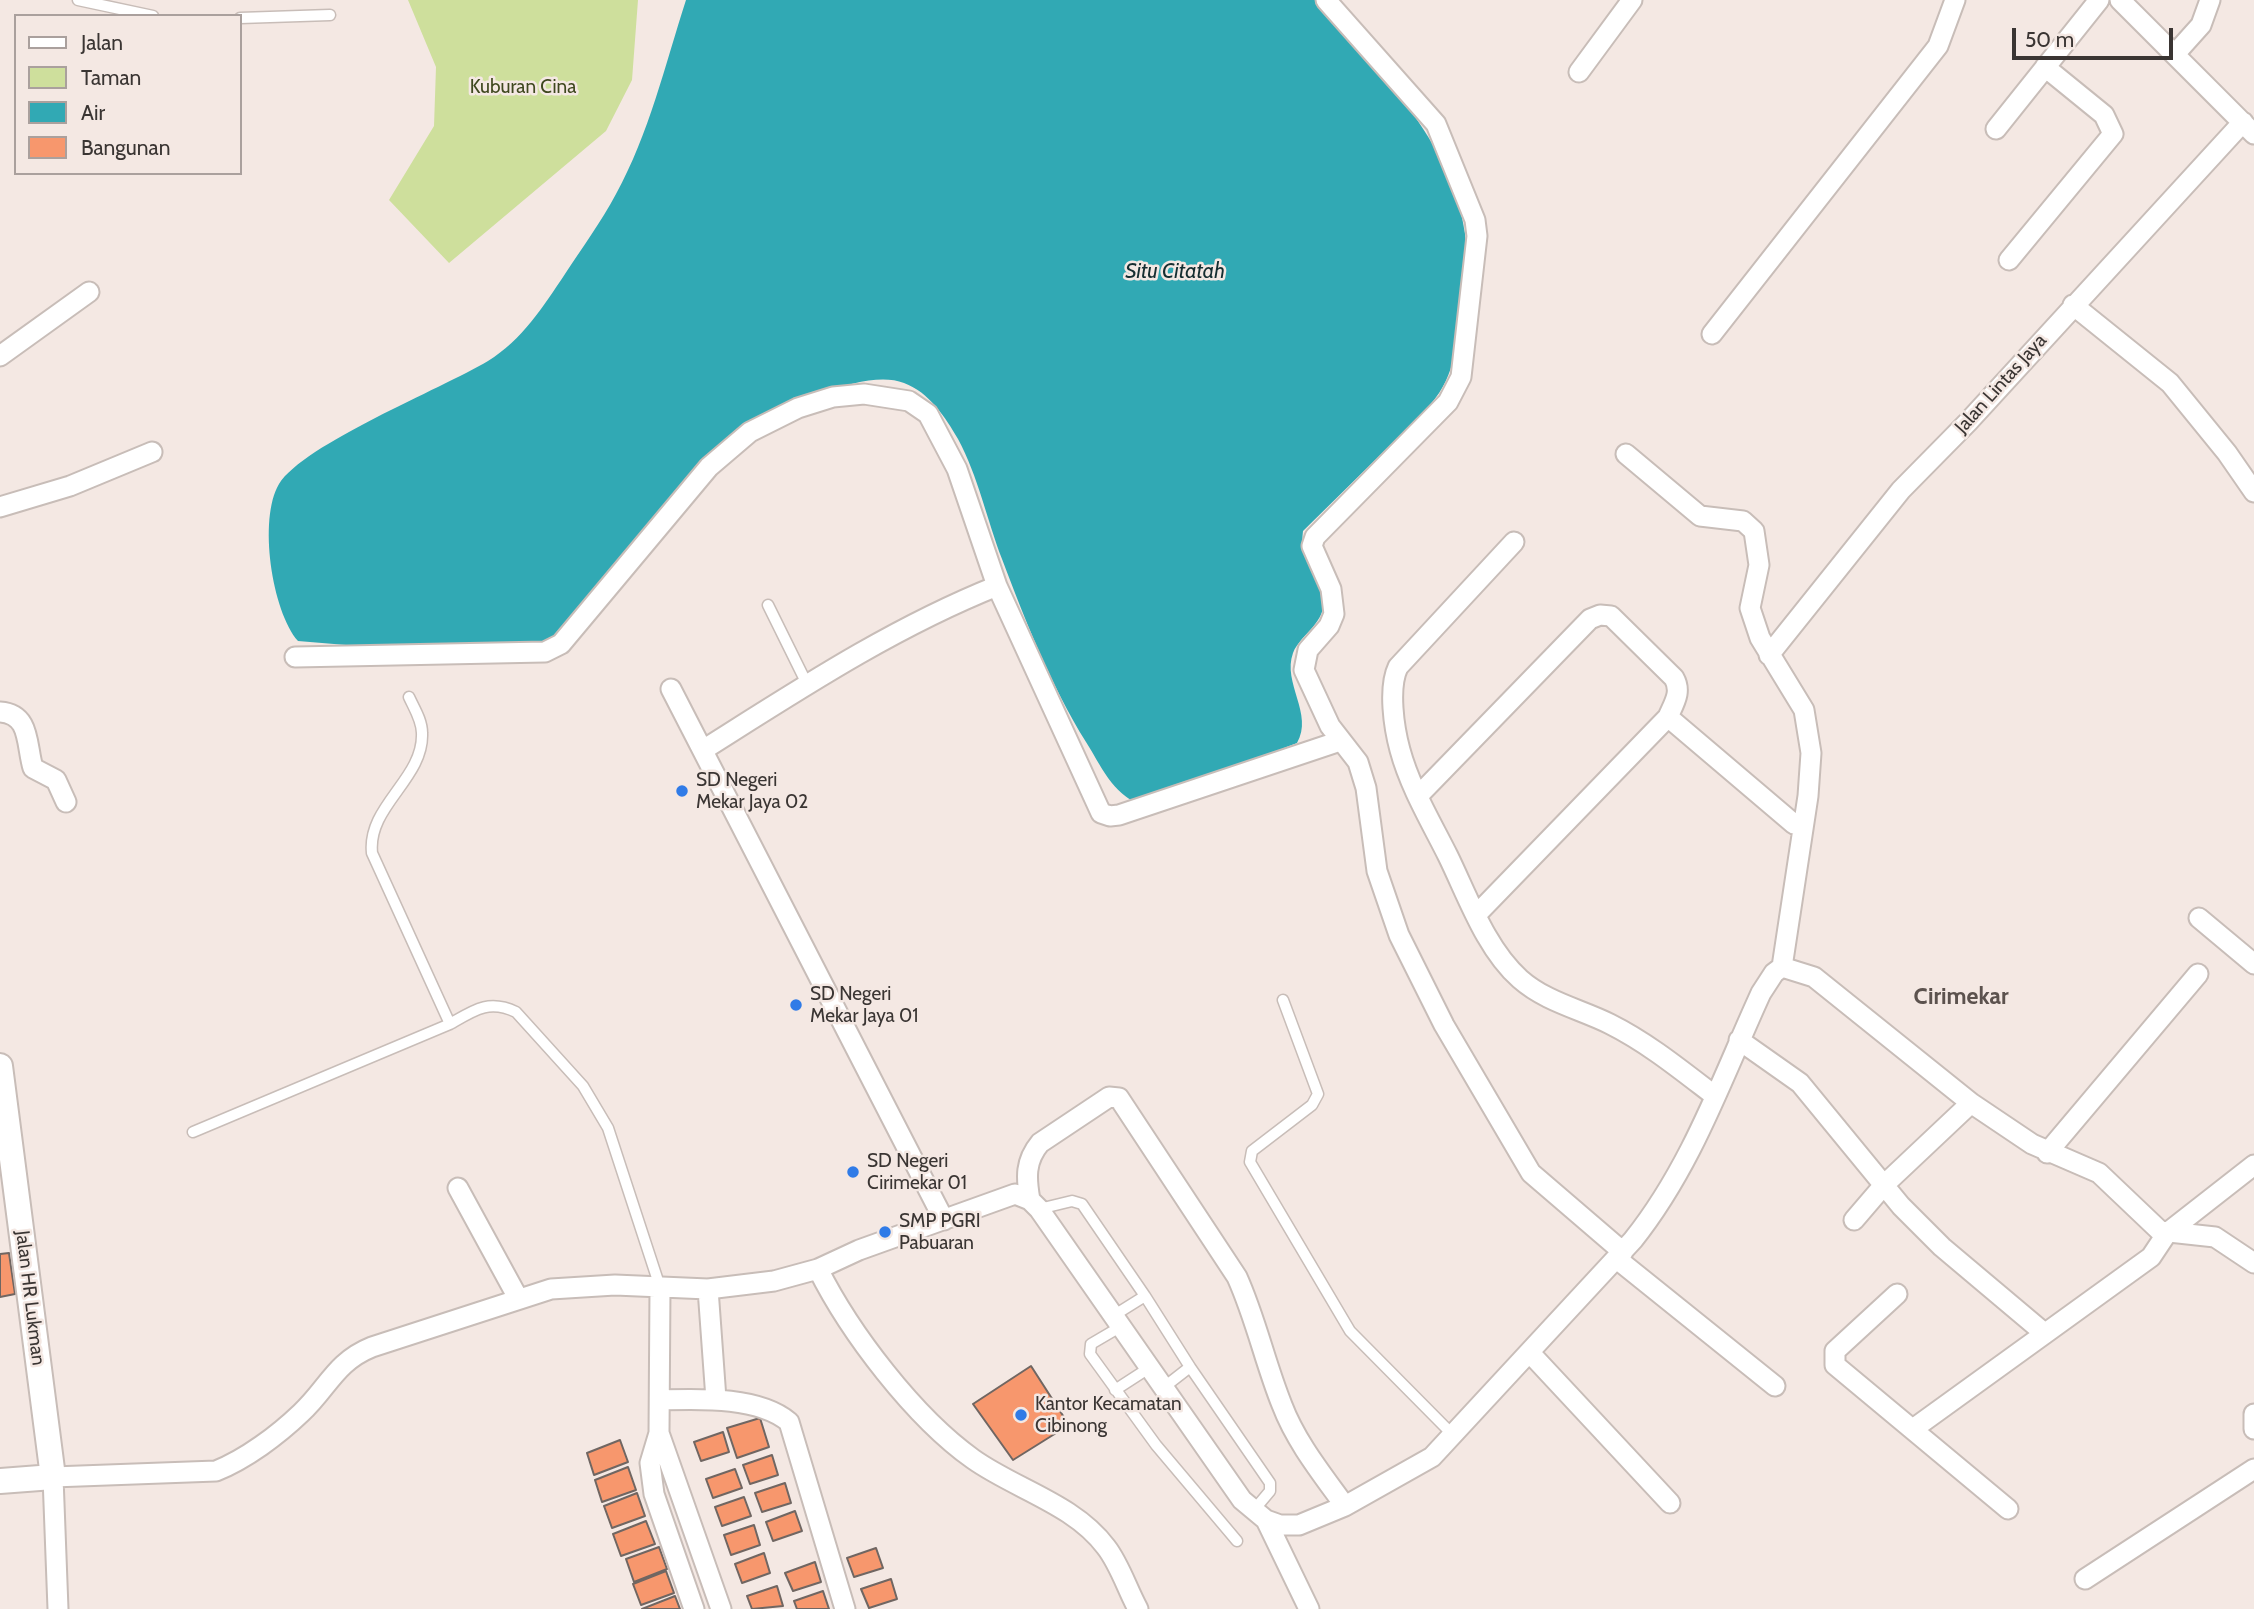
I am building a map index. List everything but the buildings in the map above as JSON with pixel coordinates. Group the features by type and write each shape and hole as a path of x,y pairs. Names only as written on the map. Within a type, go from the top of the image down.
{"street":[{"path":"1326,0 1436,124 1475,220 1477,236 1461,377 1456,390 1448,402 1320,530 1312,546 1331,589 1334,614 1329,626 1308,650 1303,664 1340,741 1358,762 1377,871 1399,935 1444,1025 1531,1173 1620,1255 1775,1386"},
{"path":"1579,72 1632,0"},
{"path":"1712,334 1938,46 1955,0"},
{"path":"1996,129 2099,0"},
{"path":"2120,0 2249,128"},
{"path":"2175,54 2201,25 2210,0"},
{"path":"2009,260 2113,134 2104,115 2045,67"},
{"name":"Jalan Lintas Jaya","path":"1769,655 1901,490 1968,422 2073,305 2249,128"},
{"path":"0,356 89,292"},
{"path":"2073,305 2169,383 2220,444 2254,492"},
{"path":"295,657 545,653 561,644 726,450 780,415 833,397 855,394 901,399 928,414 957,468 997,586 1101,813 1119,815 1340,741"},
{"path":"0,507 71,486 152,452"},
{"path":"1345,1506 1303,1447 1283,1407 1250,1305 1237,1277 1119,1098 1109,1097 1040,1143 1033,1151 1027,1168 1035,1204 1242,1500 1260,1515 1280,1525 1298,1525 1345,1506 1432,1457 1531,1354 1620,1255 1660,1207 1680,1173 1761,993 1774,973 1782,967 1808,796 1811,753 1804,710 1760,638 1750,608 1759,565 1754,531 1743,521 1700,516 1626,454"},
{"path":"1514,542 1420,639 1395,673 1401,751 1418,796 1502,958 1531,988 1620,1030 1652,1049 1715,1096"},
{"path":"703,750 807,684 925,617 997,586"},
{"path":"1418,796 1590,620 1600,615 1611,616 1674,678 1678,695 1668,717 1477,914"},
{"path":"671,689 944,1220"},
{"path":"0,712 12,714 21,721 26,731 33,768 55,780 66,802"},
{"path":"1668,717 1794,824"},
{"path":"2199,918 2254,964"},
{"path":"1782,967 1802,971 1835,991 1971,1103 2047,1153 2099,1173 2148,1222 2167,1233 2215,1237 2254,1263"},
{"path":"2047,1153 2197,974"},
{"path":"1740,1040 1800,1083 1884,1185 1937,1242 2043,1332"},
{"name":"Jalan HR Lukman","path":"0,1066 53,1477"},
{"path":"1854,1220 1884,1185 1971,1103"},
{"path":"1913,1429 2043,1332 2151,1257 2167,1233 2254,1165"},
{"path":"458,1188 519,1298"},
{"path":"0,1481 216,1471 233,1464 302,1412 326,1381 355,1353 519,1298 551,1289 708,1289 775,1281 818,1269 859,1250 1005,1196 1015,1194 1035,1204"},
{"path":"818,1269 841,1314 922,1412 971,1458 1065,1511 1094,1532 1108,1549 1138,1609"},
{"path":"660,1288 659,1433 650,1463 654,1494 694,1609"},
{"path":"708,1289 716,1399"},
{"path":"1897,1294 1835,1351 1833,1361 2008,1509"},
{"path":"1531,1354 1670,1503"},
{"path":"660,1399 716,1399 771,1411 789,1422 845,1609"},
{"path":"2254,1414 2254,1429"},
{"path":"659,1433 721,1609"},
{"path":"2085,1579 2254,1469"},
{"path":"53,1477 58,1609"},
{"path":"1260,1515 1309,1609"}],"lane":[{"path":"78,0 144,14"},
{"path":"242,18 330,15"},
{"path":"768,605 807,684"},
{"path":"409,697 422,729 420,750 374,826 372,853 450,1024"},
{"path":"1283,1000 1318,1094 1312,1105 1252,1151 1250,1162 1350,1331 1452,1437"},
{"path":"193,1132 450,1024 481,1006 501,1005 516,1012 583,1086 608,1128 660,1288"},
{"path":"1035,1204 1072,1201 1082,1204 1270,1483 1270,1491 1260,1515"},
{"path":"1145,1296 1089,1349 1115,1390 1156,1445 1237,1541"},
{"path":"1163,1388 1191,1367"},
{"path":"1115,1390 1149,1368"}],"green space":[{"name":"Kuburan Cina","path":"408,0 638,0 632,80 606,131 449,263 389,200 434,126 436,67"}],"water":[{"name":"Situ Citatah","path":"686,0 1315,0 1385,78 1428,137 1458,200 1466,253 1457,338 1448,375 1435,399 1303,531 1306,557 1321,589 1323,607 1317,621 1293,653 1291,676 1302,721 1297,743 1140,804 1122,794 1102,769 1050,676 1029,629 958,439 929,399 913,387 889,380 854,383 768,416 549,644 382,648 298,641 281,609 271,564 269,519 279,484 293,468 344,435 488,361 500,353 531,322 598,225 628,171 656,99"}],"place":[{"name":"SD Negeri Mekar Jaya 02","path":"682,791"},
{"name":"SD Negeri Mekar Jaya 01","path":"796,1005"},
{"name":"SD Negeri Cirimekar 01","path":"853,1172"},
{"name":"SMP PGRI Pabuaran","path":"885,1232"},
{"name":"Kantor Kecamatan Cibinong","path":"1021,1415"}],"district":[{"name":"Cirimekar","path":"1961,997"}]}
